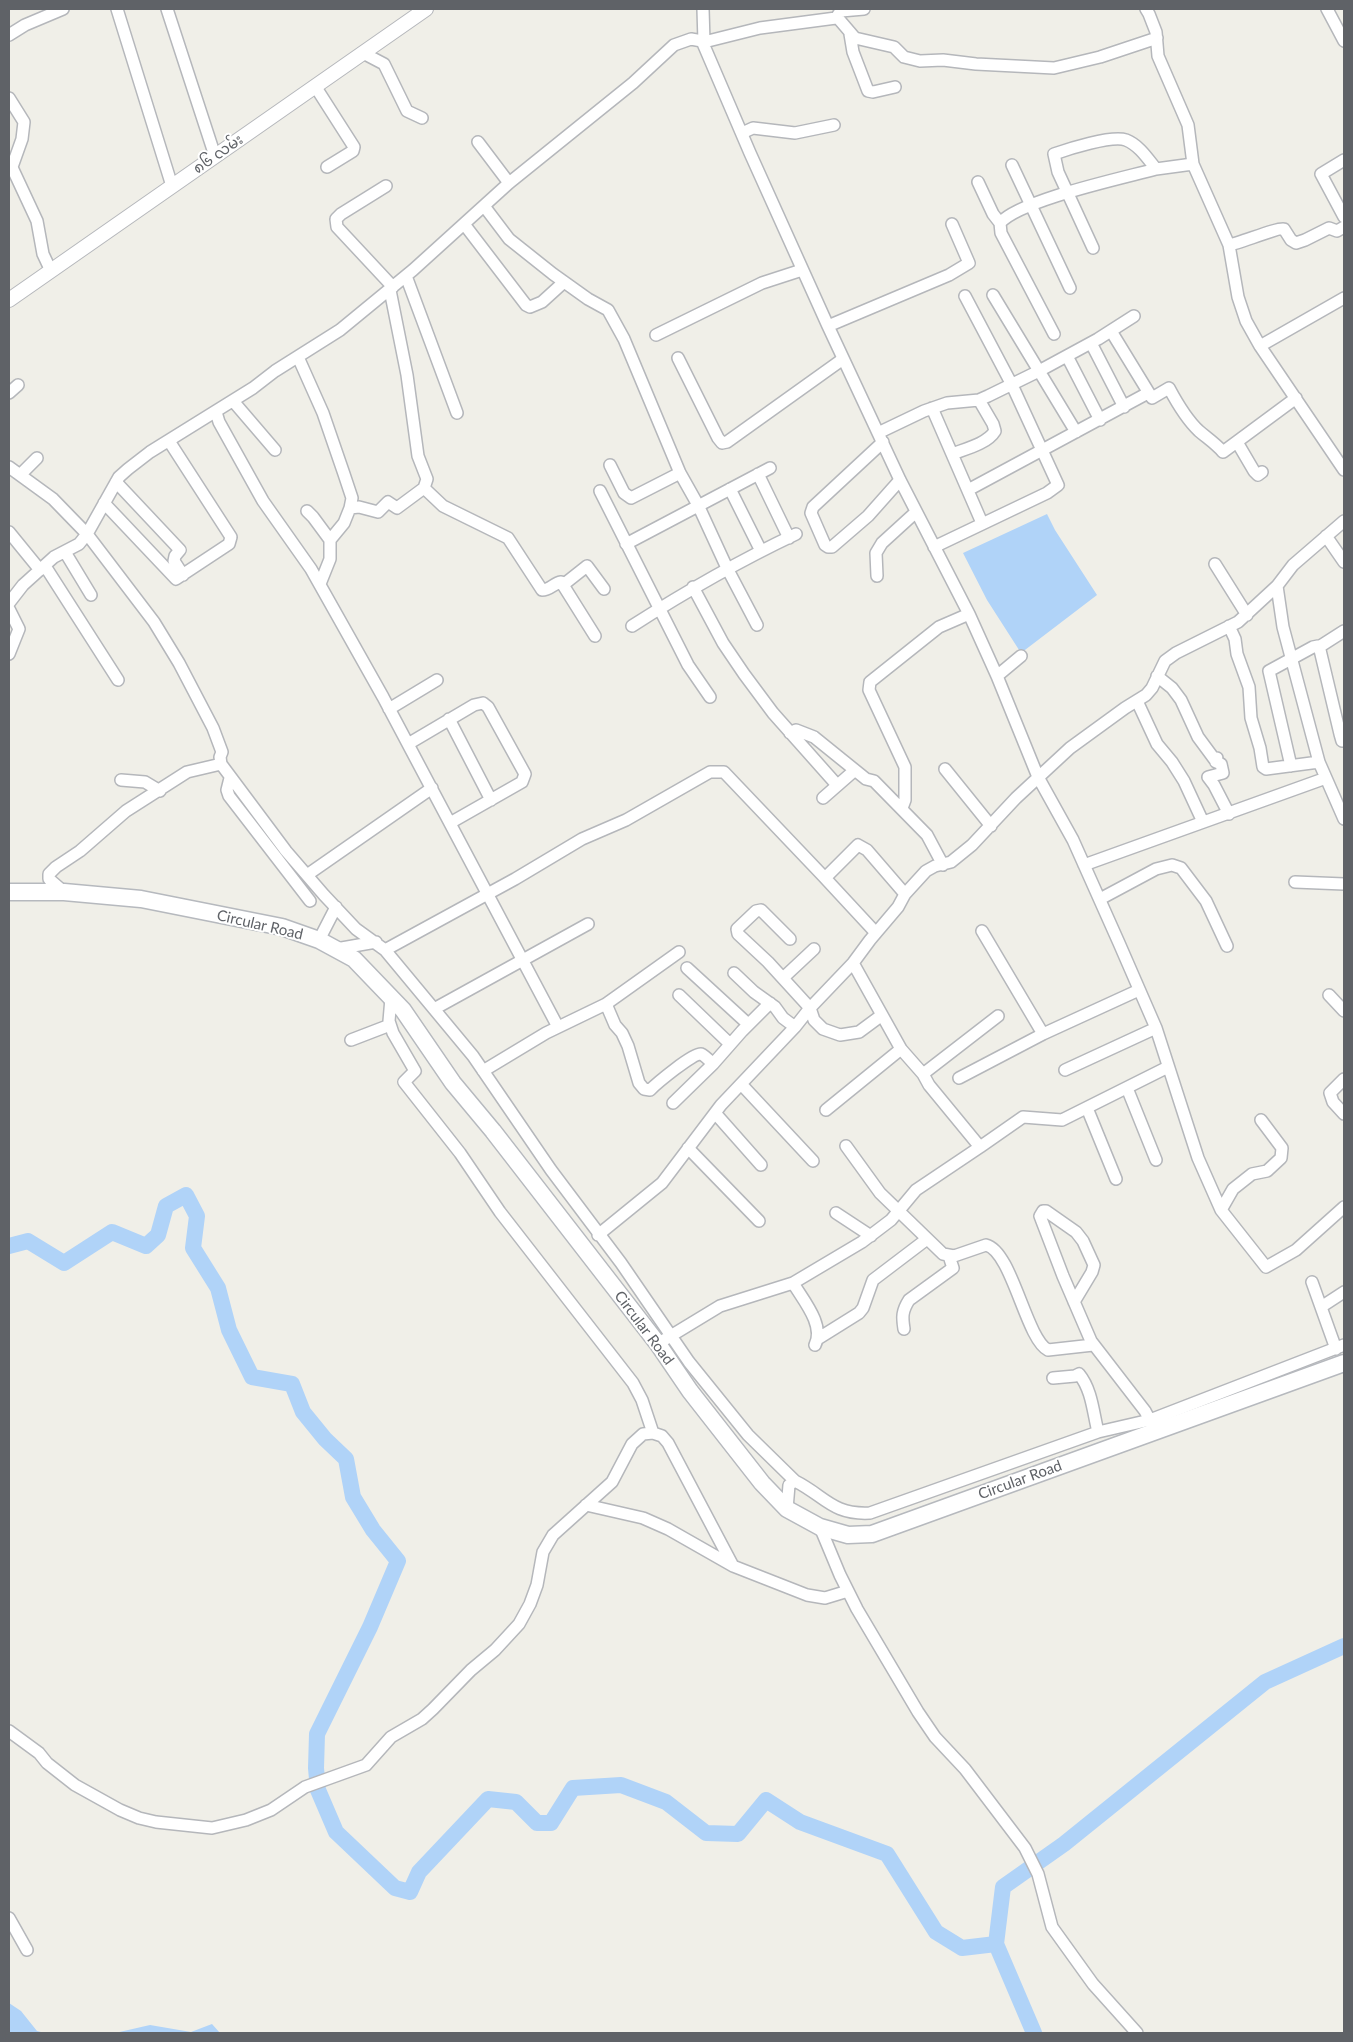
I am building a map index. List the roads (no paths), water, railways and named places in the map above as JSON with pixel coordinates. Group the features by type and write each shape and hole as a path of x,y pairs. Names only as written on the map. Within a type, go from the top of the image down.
{"main road":[{"name":"Circular Road","path":"9,892 64,892 142,899 282,927 319,940 354,959 402,1010 453,1083 664,1340 690,1391 762,1483 787,1509 820,1527 848,1535 872,1534 1153,1425 1344,1363"}],"street":[{"path":"9,35 42,13 63,9"},
{"path":"116,9 172,186"},
{"path":"167,9 215,156"},
{"name":"၈၆ လမ်း","path":"9,300 426,9"},
{"path":"703,9 704,42 713,68 843,359 900,480 969,614 997,676 1038,777 1073,840 1100,899 1156,1028 1198,1158 1222,1210 1266,1266 1296,1250 1344,1207"},
{"path":"9,603 23,585 42,568 79,544 87,534 119,476 169,441 340,330 406,276 509,183 625,89 674,45 691,40 704,42 760,28 864,9"},
{"path":"1147,9 1157,38 1158,56 1188,125 1193,164 1230,245 1238,297 1246,321 1260,346 1344,470"},
{"path":"1326,9 1344,41"},
{"path":"840,12 850,34 853,52 868,91 873,92 895,87"},
{"path":"850,34 855,38 894,47 904,57 920,61 943,60 976,64 1054,68 1100,58 1157,38"},
{"path":"363,53 384,64 406,111 422,118"},
{"path":"315,86 354,147 353,151 327,166"},
{"path":"9,98 24,122 22,139 11,164 37,221 43,254 51,271"},
{"path":"742,133 753,128 795,133 834,125"},
{"path":"1093,248 1058,172 1054,154 1071,148 1124,139 1134,144 1156,169"},
{"path":"478,142 509,183"},
{"path":"1344,160 1320,174 1344,217"},
{"path":"1000,223 1005,218 1031,206 1068,194 1156,169 1193,164"},
{"path":"1012,166 1070,288"},
{"path":"978,182 1000,223 1001,232 1054,334"},
{"path":"350,508 359,507 378,512 388,502 397,508 424,488 427,479 418,456 407,374 392,288 337,227 336,219 386,186"},
{"path":"484,206 509,239 564,282 608,310 614,319 680,473 698,505 727,568 757,625"},
{"path":"464,224 520,299 530,307 542,302 564,282"},
{"path":"828,326 932,283 970,264 952,224"},
{"path":"1230,245 1246,241 1278,228 1284,229 1291,240 1296,243 1329,228 1337,231 1344,227"},
{"path":"656,335 762,283 802,270"},
{"path":"406,276 458,413"},
{"path":"993,295 1076,432"},
{"path":"934,547 1047,493 1058,485 1012,385 965,296"},
{"path":"1260,346 1344,298"},
{"path":"900,480 868,516 832,547 825,545 811,513 813,507 881,438 932,408 947,403 979,400 1012,385 1091,343 1134,316"},
{"path":"1111,331 1152,398 1169,388 1178,406 1194,426 1215,442 1223,452 1296,398"},
{"path":"1091,343 1124,407"},
{"path":"1067,356 1100,420"},
{"path":"298,357 320,405 352,498 344,523 330,540"},
{"path":"678,358 722,443 727,442 843,359"},
{"path":"968,490 1148,393"},
{"path":"952,454 982,442 995,432 979,400"},
{"path":"233,401 276,450"},
{"path":"932,408 982,523"},
{"path":"216,412 219,422 263,501 320,584 432,788 558,1027"},
{"path":"104,504 177,579 231,541 231,538 169,441"},
{"path":"1237,442 1254,471 1258,475 1262,472"},
{"path":"20,475 37,458"},
{"path":"610,465 624,493 627,497 631,498 680,473"},
{"path":"9,467 53,499 87,534 154,622 180,663 221,746 221,764 230,778 307,875 356,929 380,946 473,1056 598,1235 621,1263 664,1340 748,1435 795,1481 841,1511 855,1514 870,1513 1098,1432 1153,1425 1340,1347 1321,1307 1312,1282"},
{"path":"626,544 770,468"},
{"path":"632,626 727,568 792,536 758,474"},
{"path":"116,482 180,550 175,556 174,561 182,575"},
{"path":"424,488 443,506 508,538 542,590 547,590 562,582 595,636"},
{"path":"730,489 761,551"},
{"path":"600,492 688,665 710,697"},
{"path":"307,511 313,516 330,540 330,559 320,584"},
{"path":"877,576 876,553 882,543 916,512"},
{"path":"598,1235 662,1183 715,1113 853,963 898,907 905,894 926,871 951,862 991,826 1038,777 1070,748 1146,695 1152,688 1165,661 1176,653 1238,622 1247,615 1277,586 1294,565 1344,522"},
{"path":"9,532 42,568 118,680"},
{"path":"1326,536 1344,562"},
{"path":"65,552 91,595"},
{"path":"1215,564 1247,615"},
{"path":"564,585 587,566 604,588"},
{"path":"1277,586 1283,627 1319,762 1344,819"},
{"path":"694,587 722,643 754,689 837,785"},
{"path":"9,609 19,629 9,654"},
{"path":"902,808 905,800 904,767 869,690 870,682 940,627 969,614"},
{"path":"1228,626 1235,639 1237,654 1249,687 1251,718 1260,748 1261,764 1266,769 1319,762"},
{"path":"1292,766 1268,675 1269,671 1312,647 1319,647 1344,631"},
{"path":"1319,647 1340,734 1342,741 1344,740"},
{"path":"997,676 1020,656"},
{"path":"1157,676 1176,694 1198,738 1215,760 1217,758 1216,762 1221,764 1223,773 1208,777 1229,814"},
{"path":"389,709 437,680"},
{"path":"1137,701 1157,744 1172,762 1184,781 1203,822"},
{"path":"408,744 474,704 483,703 488,707 525,774 522,782 450,823"},
{"path":"449,720 491,800"},
{"path":"790,732 796,730 814,737 866,779 874,781 927,835 943,865"},
{"path":"64,892 49,879 50,874 56,867 80,851 126,811 187,772 221,764"},
{"path":"945,769 991,826"},
{"path":"822,798 855,770"},
{"path":"336,949 380,946 487,894 582,839 626,820 710,772 724,772 876,933"},
{"path":"230,778 229,796 310,901"},
{"path":"1084,865 1326,778"},
{"path":"121,780 145,782 160,791"},
{"path":"307,875 432,788"},
{"path":"825,878 858,845 866,850 905,894"},
{"path":"1100,899 1156,868 1172,865 1181,868 1206,901 1227,946"},
{"path":"1295,882 1344,884"},
{"path":"319,940 336,907"},
{"path":"790,939 761,910 756,911 737,929 738,934 783,978 810,1008 814,1020 823,1029 840,1035 859,1032 882,1015"},
{"path":"434,1009 588,924"},
{"path":"982,931 1042,1034"},
{"path":"783,978 814,950"},
{"path":"483,1071 523,1046 606,1004 679,952"},
{"path":"853,963 901,1049 980,1147"},
{"path":"688,968 748,1024"},
{"path":"734,973 754,992 775,1006 782,1018 795,1027"},
{"path":"959,1078 1042,1034 1140,990"},
{"path":"679,995 730,1044"},
{"path":"1329,995 1344,1011"},
{"path":"391,998 390,1025 415,1071 404,1082 460,1153 511,1227 633,1383 642,1400 652,1433"},
{"path":"673,1103 713,1064 748,1024 770,1003"},
{"path":"606,1004 615,1025 622,1033 628,1046 639,1083 644,1089 650,1090 673,1069 697,1055 702,1055 713,1064"},
{"path":"923,1074 998,1016"},
{"path":"351,1040 390,1025"},
{"path":"1065,1070 1156,1028"},
{"path":"826,1110 901,1049"},
{"path":"664,1340 720,1306 793,1283 871,1236 891,1220 916,1190 1023,1116 1062,1120 1168,1067"},
{"path":"1344,1079 1330,1093 1334,1102 1344,1114"},
{"path":"741,1084 813,1161"},
{"path":"1128,1088 1156,1160"},
{"path":"1087,1108 1116,1179"},
{"path":"715,1113 761,1165"},
{"path":"1222,1210 1233,1189 1252,1174 1267,1171 1281,1158 1282,1148 1261,1120"},
{"path":"846,1146 880,1193 943,1254 954,1256 986,1245 990,1246 1000,1257 1035,1335 1044,1348 1048,1350 1093,1345"},
{"path":"688,1148 759,1221"},
{"path":"1074,1302 1092,1272 1094,1265 1083,1241 1076,1232 1046,1211 1043,1211 1040,1216 1074,1302 1093,1345 1145,1411 1153,1425"},
{"path":"836,1213 871,1236"},
{"path":"793,1283 813,1315 819,1331 817,1341 859,1313 863,1308 874,1280 927,1239"},
{"path":"904,1330 901,1314 909,1300 953,1268 949,1256"},
{"path":"1321,1307 1344,1292"},
{"path":"1053,1378 1079,1374 1090,1393 1098,1432"},
{"path":"9,1731 39,1753 46,1763 90,1795 120,1810 156,1822 212,1828 246,1820 271,1810 306,1787 326,1778 354,1771 366,1765 391,1737 422,1719 471,1670 495,1650 519,1624 530,1604 544,1552 553,1535 612,1482 632,1444 643,1434 652,1433 662,1436 668,1443 733,1566"},
{"path":"787,1509 790,1485 795,1481"},
{"path":"586,1505 643,1518 733,1566 806,1595 825,1598 848,1591"},
{"path":"820,1527 848,1591 932,1734 965,1769 1025,1848 1038,1874 1052,1927 1093,1984 1137,2033"},
{"path":"9,1918 28,1950"}],"water":[{"path":"1047,514 1055,530 1097,595 1021,653 987,600 963,553"},
{"path":"9,2003 21,2011 37,2031 45,2033 9,2033"},
{"path":"212,2024 220,2033 115,2033 150,2025 191,2032"}],"waterway":[{"path":"9,1246 28,1241 64,1263 112,1232 146,1246 158,1235 166,1206 186,1195 197,1216 193,1248 218,1288 229,1330 252,1377 292,1384 303,1412 325,1439 346,1459 353,1497 373,1530 398,1561 370,1627 317,1734 316,1768 318,1790 336,1832 395,1888 410,1892 419,1872 488,1799 516,1802 537,1823 551,1823 573,1788 621,1785 666,1802 706,1833 738,1834 766,1800 800,1822 887,1854 936,1932 962,1948 996,1944"},
{"path":"1034,2033 996,1944 1003,1887 1064,1844 1265,1682 1344,1646"}]}
